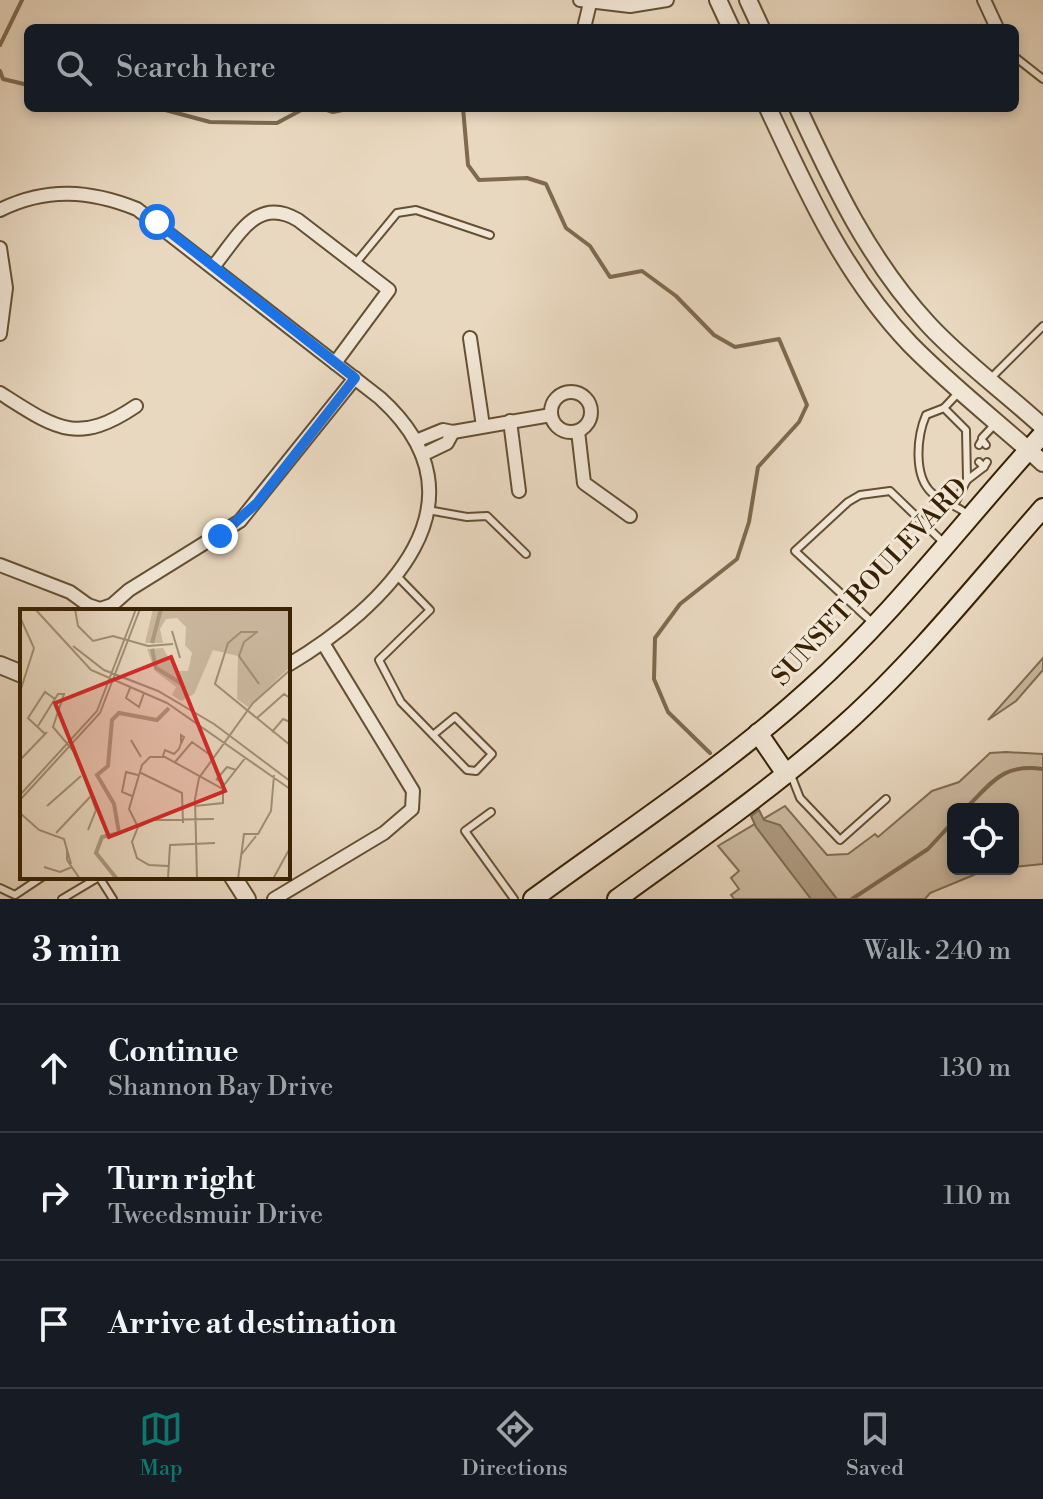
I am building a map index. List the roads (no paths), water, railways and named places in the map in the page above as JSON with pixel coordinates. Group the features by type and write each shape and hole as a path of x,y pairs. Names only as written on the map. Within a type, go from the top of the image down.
{"main road":[{"name":"SUNSET BOULEVARD","path":"533,899 758,733 810,690 874,624 970,516 1036,456 1043,434"},
{"path":"617,899 788,773 879,692 1043,508"},
{"path":"758,733 788,773"}],"street":[{"path":"584,24 585,1 630,6 667,0"},
{"path":"718,0 729,24"},
{"path":"748,0 759,24"},
{"path":"984,0 995,24"},
{"path":"770,112 831,239 856,276 911,345 1036,456"},
{"path":"800,112 854,225 877,261 930,326 1043,427"},
{"path":"0,210 39,195 65,193 89,193 137,209 355,378 399,416 416,441 427,472 428,510 420,540 397,576 323,643 290,664"},
{"path":"213,267 255,217 270,209 283,211 298,220 389,290 335,363"},
{"path":"0,248 6,288 0,334"},
{"path":"470,338 483,426"},
{"path":"0,565 70,592 88,605 100,609 112,605 129,590 240,521 355,378"},
{"path":"578,431 559,428 551,415 551,407 561,394 568,391 584,395 592,408 591,416 578,431 584,483 630,516"},
{"path":"0,393 61,429 81,431 97,428 136,406"},
{"path":"416,441 443,430 453,432 551,415"},
{"path":"510,421 519,491"},
{"path":"422,455 447,443 453,432"},
{"path":"274,899 384,833 412,809 413,791 323,643"},
{"path":"0,665 20,673"},
{"path":"234,879 247,899"}],"lane":[{"path":"1019,60 1043,79"},
{"path":"355,264 397,213 416,210 490,235"},
{"path":"990,379 1043,326"},
{"path":"961,390 944,408 926,415 918,434 922,476 930,492 955,503 970,516"},
{"path":"944,408 982,442 997,422"},
{"path":"966,430 967,480"},
{"path":"955,503 967,480 983,464"},
{"path":"874,624 795,551 848,502 860,495 890,491 945,544"},
{"path":"428,510 467,517 487,516 526,554"},
{"path":"397,576 430,610 379,660 401,702 433,735 472,772 492,754 455,717 433,735"},
{"path":"788,773 800,798 840,840 886,799"},
{"path":"491,812 465,831 514,899"},
{"path":"0,888 15,895 39,879"},
{"path":"62,899 96,879"},
{"path":"100,879 113,899"}],"waterway":[{"path":"0,45 22,0"},
{"path":"0,71 3,79 24,84"},
{"path":"173,112 210,122 277,123 298,112"},
{"path":"463,112 468,165 479,180 527,178 546,184 566,228 590,246 610,277 642,271 676,296 714,335 735,347 779,339 807,405 799,422 758,467 749,522 737,559 680,604 655,638 654,679 668,712 710,753"},
{"path":"971,803 1007,772 1043,769"},
{"path":"852,899 928,849 947,828"}]}
